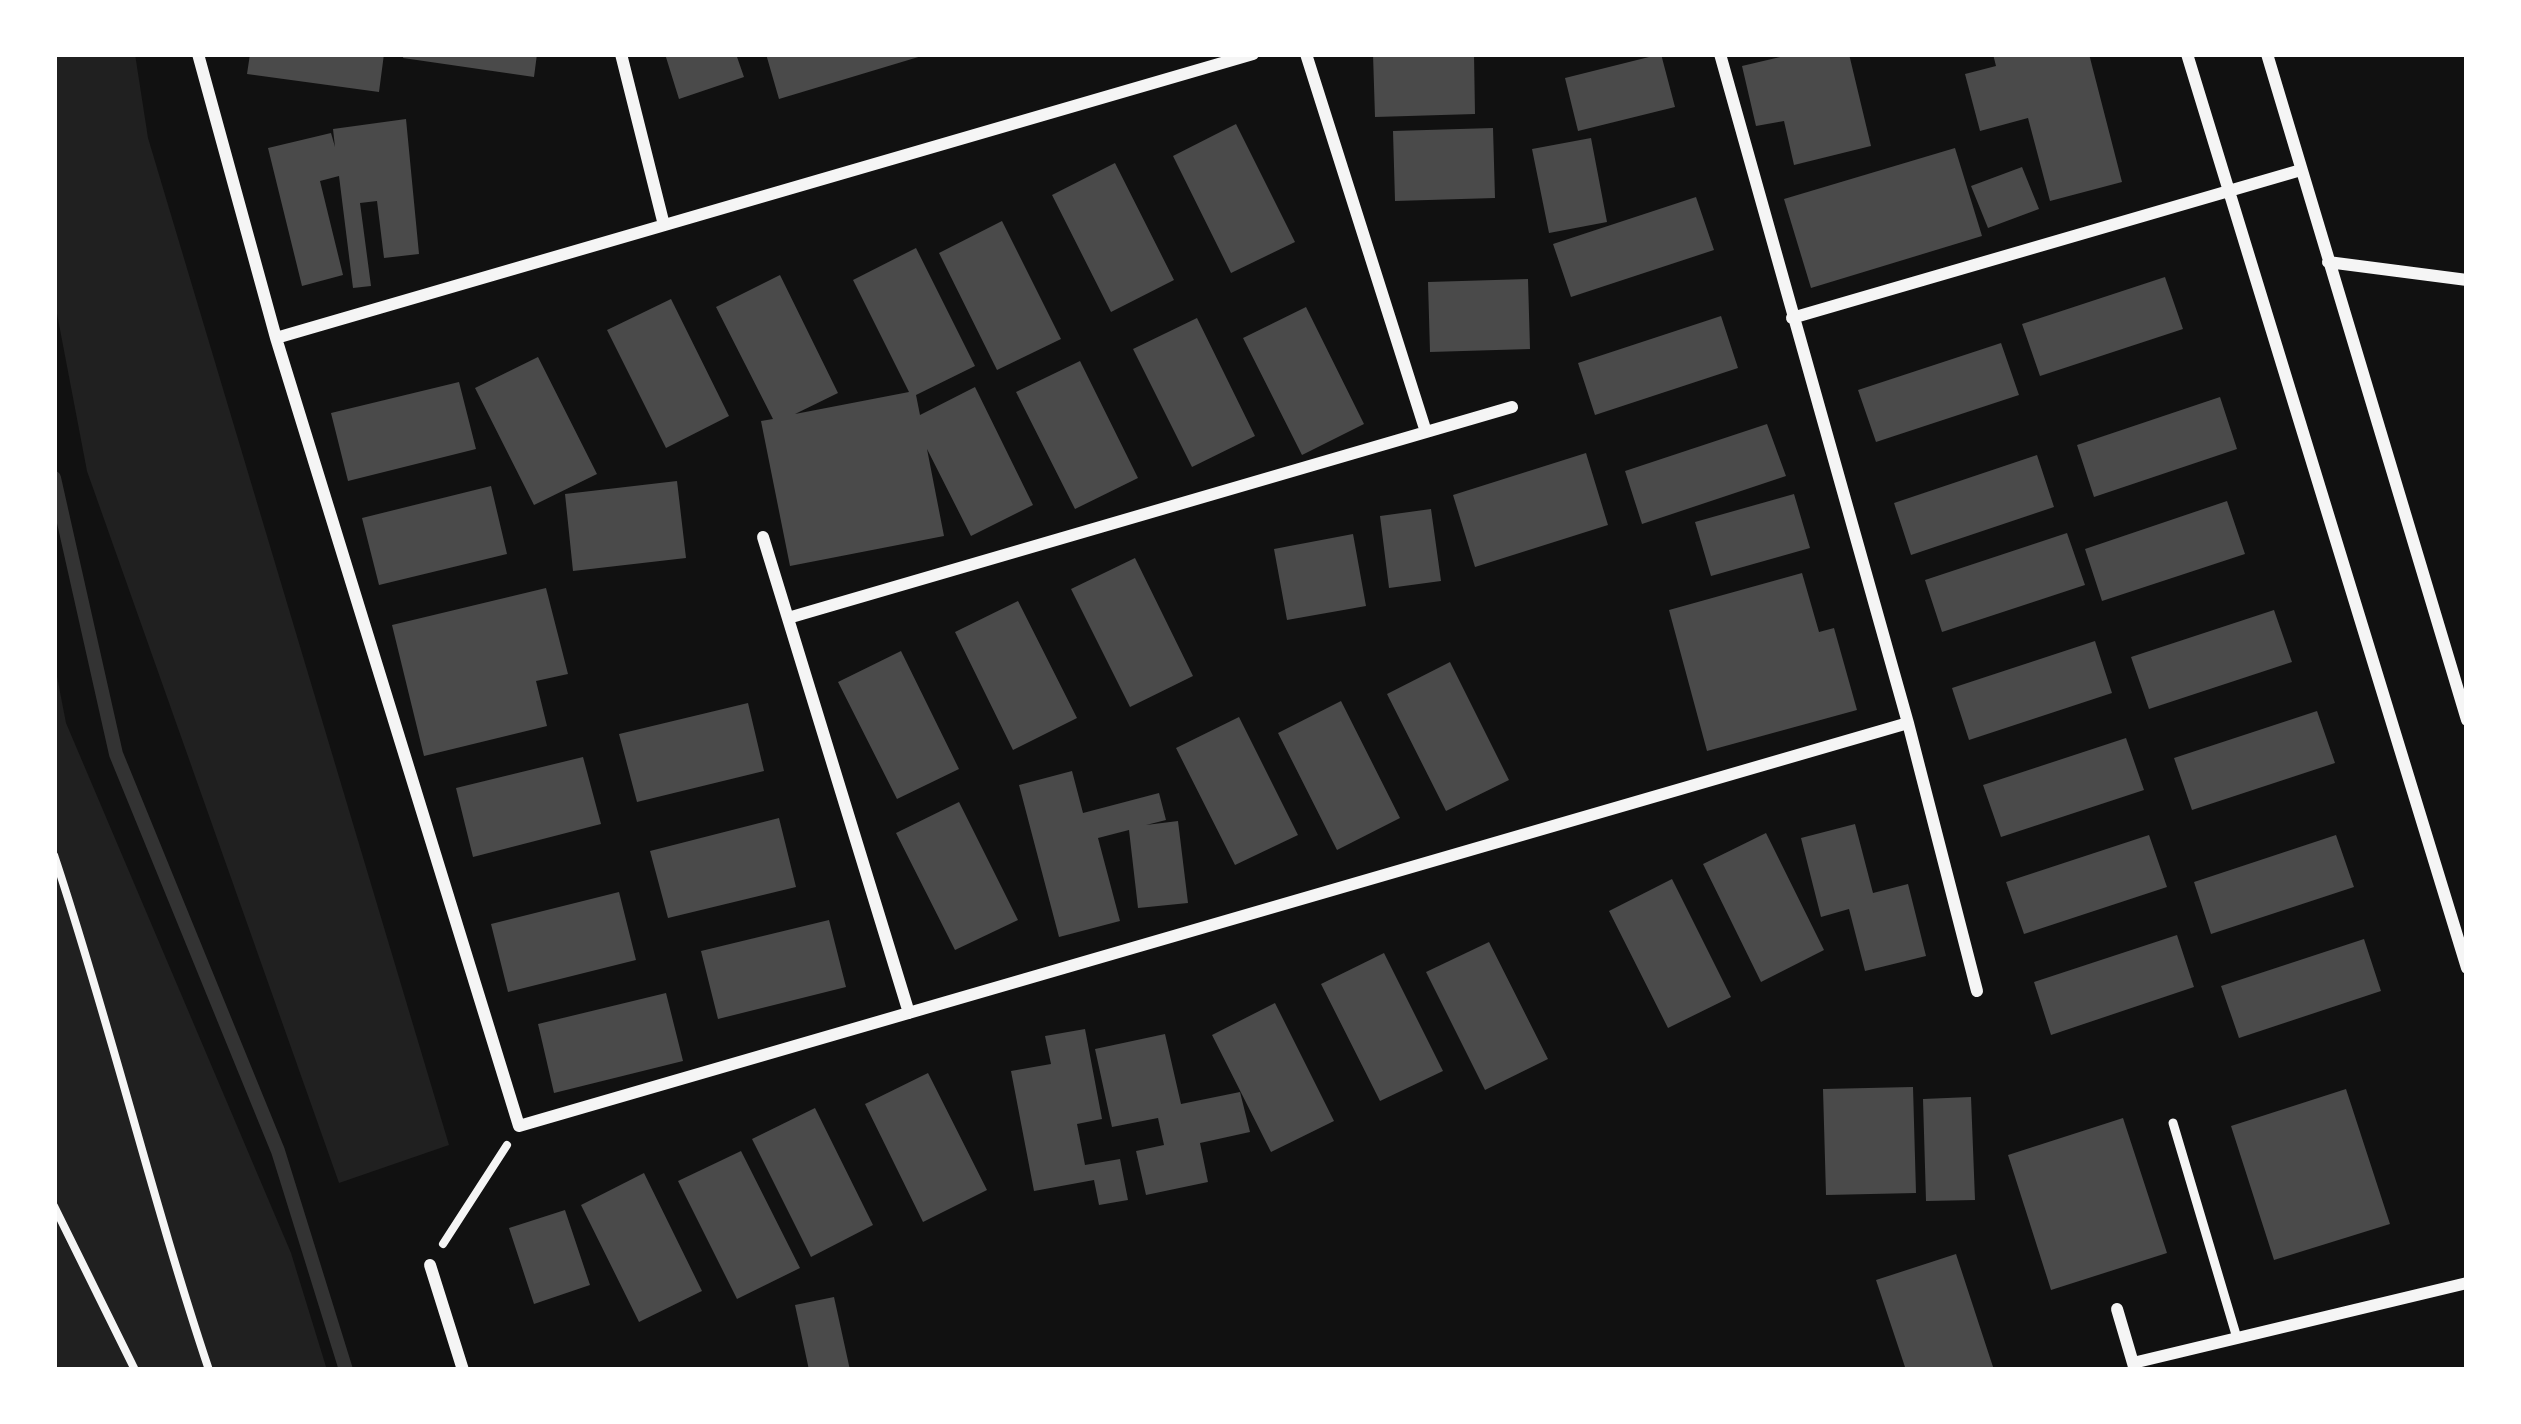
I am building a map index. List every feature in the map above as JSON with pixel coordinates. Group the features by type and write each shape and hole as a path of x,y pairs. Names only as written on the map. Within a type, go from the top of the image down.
{"street":[{"path":"199,54 275,338 519,1126 1908,723"},
{"path":"621,54 664,225"},
{"path":"275,338 1253,54"},
{"path":"1306,54 1426,432"},
{"path":"1720,54 1908,723 1977,991"},
{"path":"2186,54 2467,968"},
{"path":"2267,54 2467,720"},
{"path":"1792,318 2301,170"},
{"path":"2328,262 2467,280"},
{"path":"788,618 1512,406"},
{"path":"763,537 909,1013"},
{"path":"430,1265 463,1370"},
{"path":"2117,1309 2134,1367 2467,1283"}],"lane":[{"path":"2174,1124 2237,1338"}],"path":[{"path":"54,855 117,1057 168,1248 209,1370"},
{"path":"430,1265 519,1126"},
{"path":"54,1205 136,1370"}],"shaded area":[{"path":"54,54 135,54 148,138 449,1145 339,1183 87,471 54,298"},
{"path":"54,661 66,723 291,1253 327,1370 54,1370"}],"building":[{"path":"250,54 384,54 379,92 247,74"},
{"path":"404,54 537,54 534,77 403,58"},
{"path":"665,54 736,54 744,77 679,99"},
{"path":"766,54 924,54 925,55 779,99"},
{"path":"1373,54 1474,54 1475,114 1375,117"},
{"path":"1661,54 1675,107 1578,131 1565,78"},
{"path":"1793,54 1849,54 1871,146 1794,165 1784,121 1756,126 1742,66"},
{"path":"1993,54 2089,54 2122,182 2050,201 2028,118 1980,131 1965,74 1996,66"},
{"path":"406,119 419,254 384,258 377,201 360,203 371,286 353,288 339,176 320,181 343,275 302,286 268,148 331,133 335,147 333,129"},
{"path":"1236,124 1295,242 1231,273 1173,156"},
{"path":"1493,128 1495,198 1395,201 1393,131"},
{"path":"1591,138 1607,222 1549,233 1532,149"},
{"path":"1955,148 1982,236 1811,288 1784,199"},
{"path":"1115,163 1174,280 1111,312 1052,195"},
{"path":"2022,167 2039,209 1988,228 1971,186"},
{"path":"1696,197 1714,250 1571,297 1553,244"},
{"path":"1002,221 1061,339 997,370 939,253"},
{"path":"916,248 975,366 916,395 920,415 975,387 1033,505 971,536 927,449 944,536 790,566 761,421 773,419 716,307 780,275 838,393 795,414 909,392 853,280"},
{"path":"2165,277 2183,329 2040,376 2022,324"},
{"path":"1528,279 1530,349 1430,352 1428,282"},
{"path":"671,299 729,416 666,448 607,330"},
{"path":"1306,307 1364,424 1302,455 1243,338"},
{"path":"1721,316 1738,368 1595,415 1578,363"},
{"path":"1197,318 1255,436 1192,467 1133,349"},
{"path":"2001,343 2019,395 1876,442 1858,390"},
{"path":"538,357 597,474 534,505 475,388"},
{"path":"1080,361 1138,478 1075,509 1016,392"},
{"path":"459,382 476,449 348,481 331,413"},
{"path":"2220,397 2237,449 2094,497 2077,445"},
{"path":"1767,424 1786,476 1642,524 1625,471"},
{"path":"1586,453 1608,525 1475,567 1453,495"},
{"path":"2037,455 2054,507 1911,555 1894,503"},
{"path":"677,481 686,558 573,571 565,494"},
{"path":"491,486 507,554 379,585 362,518"},
{"path":"1794,494 1810,548 1711,576 1695,522"},
{"path":"2227,501 2245,554 2102,601 2085,549"},
{"path":"1431,509 1441,581 1389,588 1380,516"},
{"path":"2067,533 2085,585 1942,632 1925,580"},
{"path":"1353,534 1366,606 1287,620 1274,549"},
{"path":"1135,558 1193,676 1130,707 1071,589"},
{"path":"1802,573 1819,632 1834,628 1857,710 1707,751 1669,610"},
{"path":"546,588 568,674 536,681 547,726 424,756 392,625"},
{"path":"1018,601 1077,718 1013,750 955,632"},
{"path":"2274,610 2292,662 2149,709 2131,657"},
{"path":"2095,641 2112,693 1969,740 1952,688"},
{"path":"901,651 959,769 897,799 838,682"},
{"path":"1450,662 1509,780 1446,811 1387,694"},
{"path":"1341,701 1400,818 1337,850 1278,733"},
{"path":"748,703 764,771 637,802 619,734"},
{"path":"2317,711 2335,763 2192,810 2174,758"},
{"path":"1239,717 1298,835 1235,865 1176,748"},
{"path":"2126,738 2144,790 2001,837 1983,785"},
{"path":"583,757 601,824 473,857 456,788"},
{"path":"1072,771 1083,813 1159,793 1166,820 1146,825 1178,821 1188,903 1138,908 1129,830 1098,838 1120,921 1059,937 1019,785"},
{"path":"959,802 1018,920 955,950 896,833"},
{"path":"779,818 796,887 668,918 650,851"},
{"path":"1855,824 1873,893 1908,884 1926,956 1865,971 1849,909 1821,917 1801,838"},
{"path":"1766,833 1824,950 1761,982 1703,864"},
{"path":"2149,835 2167,887 2024,934 2006,882"},
{"path":"2336,835 2354,887 2211,934 2194,882"},
{"path":"1672,879 1731,997 1668,1028 1609,911"},
{"path":"619,892 636,960 508,992 491,924"},
{"path":"829,920 846,987 718,1019 701,951"},
{"path":"2177,935 2194,987 2051,1035 2034,982"},
{"path":"2364,939 2381,991 2239,1038 2221,986"},
{"path":"1489,942 1548,1059 1485,1090 1426,972"},
{"path":"1384,953 1443,1071 1380,1101 1321,984"},
{"path":"666,993 683,1061 554,1093 538,1024"},
{"path":"1275,1003 1334,1121 1271,1152 1212,1035"},
{"path":"1085,1029 1102,1119 1077,1124 1085,1165 1120,1159 1128,1200 1099,1205 1094,1180 1034,1191 1011,1071 1051,1064 1045,1036"},
{"path":"1165,1034 1181,1104 1240,1092 1250,1132 1200,1143 1208,1182 1146,1195 1136,1151 1164,1145 1158,1118 1112,1127 1095,1049"},
{"path":"928,1073 987,1190 923,1222 865,1104"},
{"path":"1913,1087 1916,1193 1826,1195 1823,1089"},
{"path":"2346,1089 2390,1224 2274,1260 2231,1126"},
{"path":"1971,1097 1975,1200 1926,1201 1923,1099"},
{"path":"815,1108 873,1225 811,1257 752,1139"},
{"path":"2123,1118 2167,1253 2051,1290 2008,1155"},
{"path":"741,1151 800,1268 737,1299 678,1181"},
{"path":"644,1173 702,1291 639,1322 581,1205"},
{"path":"565,1210 590,1285 534,1304 509,1228"},
{"path":"1956,1254 1994,1370 1906,1370 1876,1280"},
{"path":"834,1297 850,1370 809,1370 795,1305"}],"waterway":[{"path":"54,478 116,754 278,1151 346,1370"}]}
